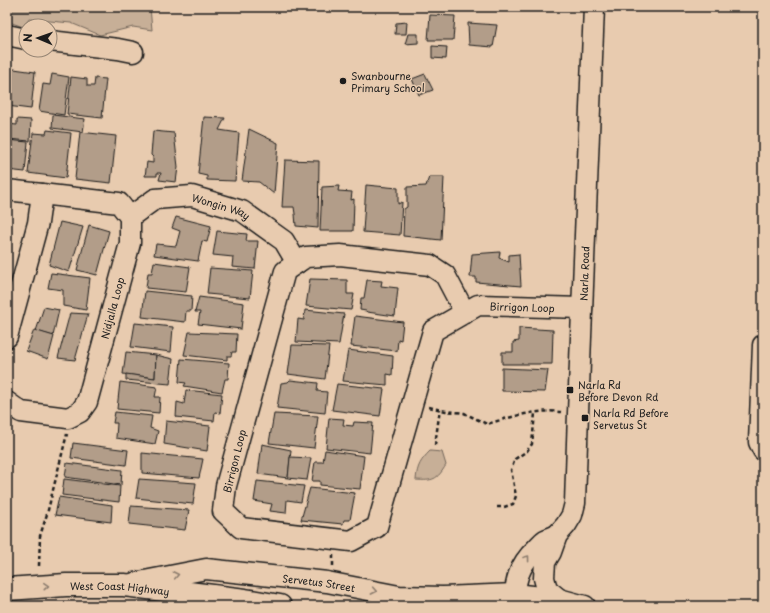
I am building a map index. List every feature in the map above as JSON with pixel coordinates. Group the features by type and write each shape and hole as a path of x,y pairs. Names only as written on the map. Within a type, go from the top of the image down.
{"highway":[{"name":"West Coast Highway","path":"7,589 66,585 124,585 245,600 280,606"}],"street":[{"name":"Narla Road","path":"558,599 547,589 544,578 545,562 551,552 557,535 572,515 576,503 578,413 594,7"},
{"path":"7,35 18,37"},
{"path":"58,43 133,52"},
{"path":"7,190 119,203 130,217"},
{"path":"7,337 38,223 42,194"},
{"name":"Wongin Way","path":"130,217 155,199 192,196 242,211 284,241 297,263"},
{"name":"Nidjalla Loop","path":"68,418 80,412 87,402 130,243 130,217"},
{"name":"Birrigon Loop","path":"465,312 445,275 430,265 340,255 306,257 285,270 226,486 223,511 241,528 351,541 376,527 433,331 478,305 582,308"},
{"path":"763,344 758,442 763,450"},
{"path":"7,402 20,412 68,418"},
{"name":"Narla Road","path":"516,600 519,575 524,562 544,541 557,535"},
{"name":"Servetus Street","path":"124,585 206,570 327,582 399,596 516,600 558,599 585,606"}],"path":[{"path":"412,403 464,413 487,424 514,416 550,410 578,413"},
{"path":"435,445 440,409"},
{"path":"497,507 504,507 513,504 516,496 511,470 515,459 527,451 532,444 535,413"},
{"path":"39,566 40,536 47,514 68,428 68,418"}],"shaded area":[{"path":"7,7 150,7 152,30 133,27 100,35 71,23 58,22 58,18 18,18 18,25 7,21"},
{"path":"430,451 442,452 446,465 437,477 431,480 416,480 417,471 420,464"}],"building":[{"path":"430,15 455,16 453,40 428,40"},
{"path":"407,22 406,34 395,34 396,23"},
{"path":"468,23 497,25 493,47 469,45"},
{"path":"408,34 418,34 418,43 405,44"},
{"path":"432,46 447,47 446,59 432,58"},
{"path":"7,68 35,72 31,109 7,106"},
{"path":"52,74 69,77 64,115 39,111 43,84 50,85"},
{"path":"425,74 433,90 419,95 412,79"},
{"path":"71,77 87,79 87,86 94,86 95,78 106,79 102,118 67,114"},
{"path":"53,115 85,119 83,132 52,128"},
{"path":"204,117 225,118 219,130 239,133 235,181 207,180 207,176 198,174"},
{"path":"17,119 31,120 30,141 7,139 7,124 17,125"},
{"path":"249,129 278,143 274,194 259,182 242,181"},
{"path":"47,130 71,133 66,178 28,173 33,133 46,134"},
{"path":"153,131 174,133 178,167 176,182 159,180 161,173 157,173 157,176 145,176 147,162 153,163 153,157 151,155"},
{"path":"80,132 116,136 111,183 75,179"},
{"path":"7,140 28,142 25,172 7,170"},
{"path":"285,160 319,161 318,228 296,226 294,207 282,207"},
{"path":"429,177 444,177 441,240 403,236 404,209 407,207 407,187 426,186"},
{"path":"366,185 398,188 398,204 402,202 400,235 363,232"},
{"path":"339,186 338,191 352,192 351,200 354,199 353,231 320,231 322,187"},
{"path":"176,217 211,226 207,242 202,241 198,261 154,255 156,244 176,246 180,231 172,228"},
{"path":"60,222 83,227 69,272 49,265"},
{"path":"89,225 109,231 97,275 77,270"},
{"path":"217,231 247,234 246,241 258,241 255,269 232,267 233,257 213,255"},
{"path":"500,252 499,258 509,262 509,255 519,254 521,286 476,282 476,277 470,277 472,254"},
{"path":"154,262 190,267 186,292 146,288 148,273 152,273"},
{"path":"210,268 253,271 250,298 207,294"},
{"path":"51,273 90,278 86,310 63,306 63,290 48,288"},
{"path":"310,279 347,280 347,294 354,294 351,310 306,306"},
{"path":"367,280 382,281 381,286 398,288 395,316 360,310 361,298 364,298"},
{"path":"145,291 192,296 191,311 186,311 185,322 142,317"},
{"path":"199,297 244,303 241,329 198,324 200,312 195,312"},
{"path":"44,307 59,310 53,336 36,331"},
{"path":"305,310 344,314 339,344 296,342 298,319 304,320"},
{"path":"70,313 88,314 75,360 58,358"},
{"path":"355,316 403,322 401,340 398,339 397,351 351,346"},
{"path":"135,323 173,327 171,352 131,347"},
{"path":"519,328 553,330 552,364 502,364 502,352 513,352 513,342 519,341"},
{"path":"34,330 54,336 48,359 26,351"},
{"path":"189,332 237,334 236,352 232,352 231,356 227,356 227,360 184,355"},
{"path":"292,345 329,346 325,379 288,374"},
{"path":"348,350 393,356 392,375 387,374 387,385 343,381"},
{"path":"126,352 156,355 155,378 123,374"},
{"path":"156,355 173,359 170,384 126,380 126,374 155,378"},
{"path":"181,359 229,363 228,379 225,379 222,392 184,386 186,383 179,382"},
{"path":"502,368 548,370 545,392 502,391"},
{"path":"290,380 318,383 317,391 327,392 325,413 277,408 281,383 288,382"},
{"path":"120,382 157,387 155,397 160,397 159,413 117,409"},
{"path":"337,384 384,389 380,416 332,410"},
{"path":"186,390 222,394 220,413 215,412 214,421 176,417 177,402 184,404"},
{"path":"115,412 152,416 150,428 158,431 155,444 116,438 117,423 113,423"},
{"path":"274,414 318,416 314,448 269,443"},
{"path":"329,418 344,419 343,425 353,426 354,422 373,423 370,453 326,448"},
{"path":"166,421 210,426 207,451 164,444"},
{"path":"73,443 128,450 126,465 71,458"},
{"path":"262,444 291,450 288,478 258,474"},
{"path":"325,450 364,456 360,489 320,485 320,481 312,481 315,462 323,462"},
{"path":"142,453 203,459 199,478 142,473"},
{"path":"290,457 311,458 307,480 288,478"},
{"path":"67,463 122,470 121,485 65,477"},
{"path":"64,479 120,486 119,502 62,495"},
{"path":"139,479 196,483 193,504 136,498"},
{"path":"257,481 304,486 301,502 287,500 286,513 270,511 272,504 254,501"},
{"path":"310,488 355,493 350,520 344,520 343,524 301,520"},
{"path":"59,497 112,505 111,522 55,515"},
{"path":"131,506 189,510 185,530 129,524"}],"place":[{"name":"Swanbourne Primary School","path":"343,81"},
{"name":"Narla Rd Before Devon Rd","path":"570,390"},
{"name":"Narla Rd Before Servetus St","path":"585,418"}]}
